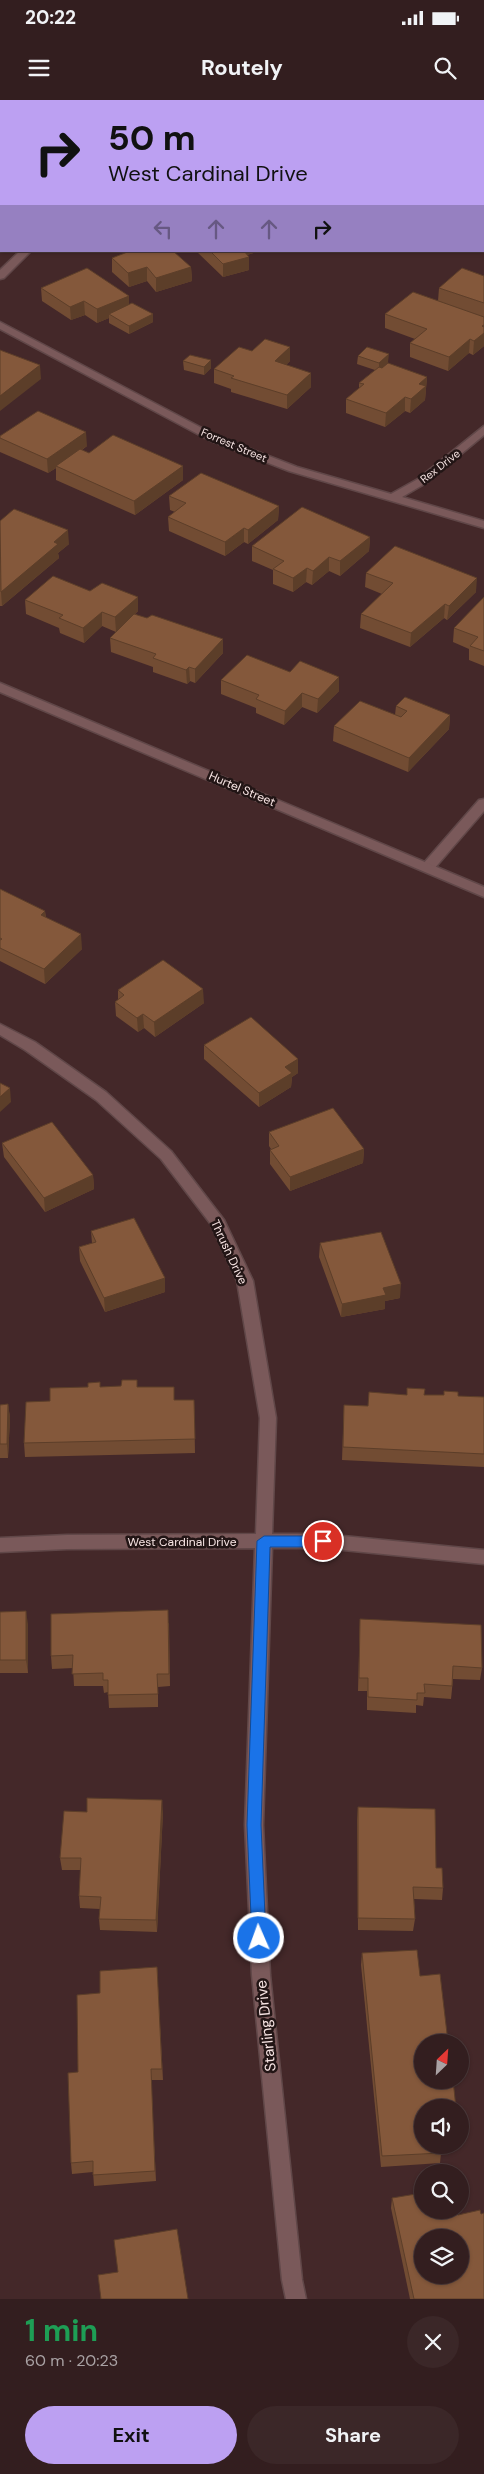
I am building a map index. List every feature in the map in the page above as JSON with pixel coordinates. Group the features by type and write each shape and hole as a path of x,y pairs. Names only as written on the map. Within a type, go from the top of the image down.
{"street":[{"path":"0,276 25,252"},
{"name":"Forrest Street","path":"0,325 213,438 293,469 484,525"},
{"name":"Rex Drive","path":"392,498 422,481 484,429"},
{"name":"Hurtel Street","path":"0,687 484,892"},
{"path":"428,867 484,803"},
{"name":"Thrush Drive","path":"0,1029 30,1046 101,1096 166,1154 216,1220 245,1280 268,1418 264,1541"},
{"name":"Starling Drive","path":"264,1541 254,1825 261,1975 292,2280 296,2299"},
{"name":"West Cardinal Drive","path":"0,1545 66,1542 323,1541 484,1557"}],"building":[{"path":"127,252 174,252 191,267 156,278 147,267 128,273 112,258"},
{"path":"211,252 245,252 249,257 223,264"},
{"path":"87,268 129,296 97,309 84,301 70,307 41,288"},
{"path":"462,268 484,276 484,303 439,288"},
{"path":"413,292 484,317 484,325 482,326 484,327 484,333 474,341 470,339 449,357 410,343 427,329 385,314"},
{"path":"132,303 153,314 129,326 109,314"},
{"path":"265,339 290,347 275,361 311,373 287,395 231,378 234,376 214,369 239,347 252,351"},
{"path":"367,347 389,354 379,363 358,356"},
{"path":"0,350 40,365 0,396"},
{"path":"190,355 211,360 204,367 183,361"},
{"path":"388,363 427,377 419,384 426,386 411,399 405,397 386,413 346,399 364,384 359,383 379,367 382,368"},
{"path":"38,411 86,432 47,459 0,438 0,436"},
{"path":"113,435 183,466 134,501 56,466 80,449 89,453"},
{"path":"201,473 279,506 248,530 244,528 225,542 168,517 186,503 169,496"},
{"path":"302,507 370,537 340,561 329,557 313,571 307,568 293,578 273,569 284,561 252,546"},
{"path":"14,509 68,530 54,542 58,544 1,592 0,521"},
{"path":"395,546 477,578 449,606 445,604 411,633 361,614 393,583 366,573"},
{"path":"53,576 90,591 102,583 138,597 115,617 102,612 83,628 59,618 63,615 25,600"},
{"path":"484,597 484,651 470,646 478,637 454,628"},
{"path":"134,614 147,618 152,615 223,639 195,669 189,667 186,670 153,658 156,654 110,638"},
{"path":"247,655 290,672 300,661 339,677 318,699 302,693 285,711 256,699 259,695 221,680"},
{"path":"405,697 450,715 409,758 334,726 360,701 401,717 407,711 396,706"},
{"path":"0,889 45,911 41,915 81,934 44,969 0,948 0,940 2,939 0,938"},
{"path":"163,960 203,989 154,1022 143,1014 137,1018 115,1002 124,995 118,990"},
{"path":"251,1017 298,1059 285,1067 292,1073 259,1093 204,1045"},
{"path":"0,1083 10,1088 0,1097"},
{"path":"333,1108 364,1149 290,1177 270,1150 279,1146 269,1132"},
{"path":"52,1122 93,1175 44,1198 2,1143"},
{"path":"134,1218 165,1278 104,1298 79,1247 96,1242 91,1231"},
{"path":"381,1232 401,1284 383,1288 386,1295 342,1304 320,1243"},
{"path":"122,1380 137,1380 137,1387 174,1387 174,1400 194,1400 195,1439 24,1443 26,1402 50,1401 50,1388 88,1387 88,1383 100,1382 100,1387 121,1386"},
{"path":"407,1388 425,1389 424,1395 444,1395 444,1391 458,1392 458,1396 484,1397 484,1454 343,1447 344,1405 368,1406 369,1392 407,1395"},
{"path":"8,1404 7,1444 0,1444 0,1405"},
{"path":"168,1610 169,1674 157,1674 158,1694 108,1695 108,1680 103,1680 103,1673 72,1674 73,1655 51,1656 51,1614"},
{"path":"26,1611 26,1660 0,1660 0,1612"},
{"path":"360,1619 481,1625 482,1668 453,1666 452,1686 424,1684 425,1693 417,1693 417,1700 368,1697 368,1678 359,1678"},
{"path":"87,1798 162,1800 156,1920 99,1919 101,1897 79,1896 81,1858 60,1858 64,1811 87,1812"},
{"path":"358,1807 435,1809 436,1868 442,1868 443,1888 413,1887 415,1919 358,1918"},
{"path":"417,1950 420,1976 440,1974 447,2034 414,2034 414,2089 454,2089 455,2099 414,2099 414,2154 421,2154 382,2156 362,1953"},
{"path":"157,1967 162,2069 151,2069 155,2171 93,2175 93,2161 71,2163 68,2073 78,2072 77,1995 100,1993 100,1971"},
{"path":"414,2194 414,2219 469,2219 469,2212 480,2210 481,2214 484,2213 484,2299 414,2299 392,2198"},
{"path":"177,2229 188,2299 101,2299 98,2275 118,2272 114,2240"}],"route":[{"path":"259,1938 254,1825 264,1541 323,1541"}]}
